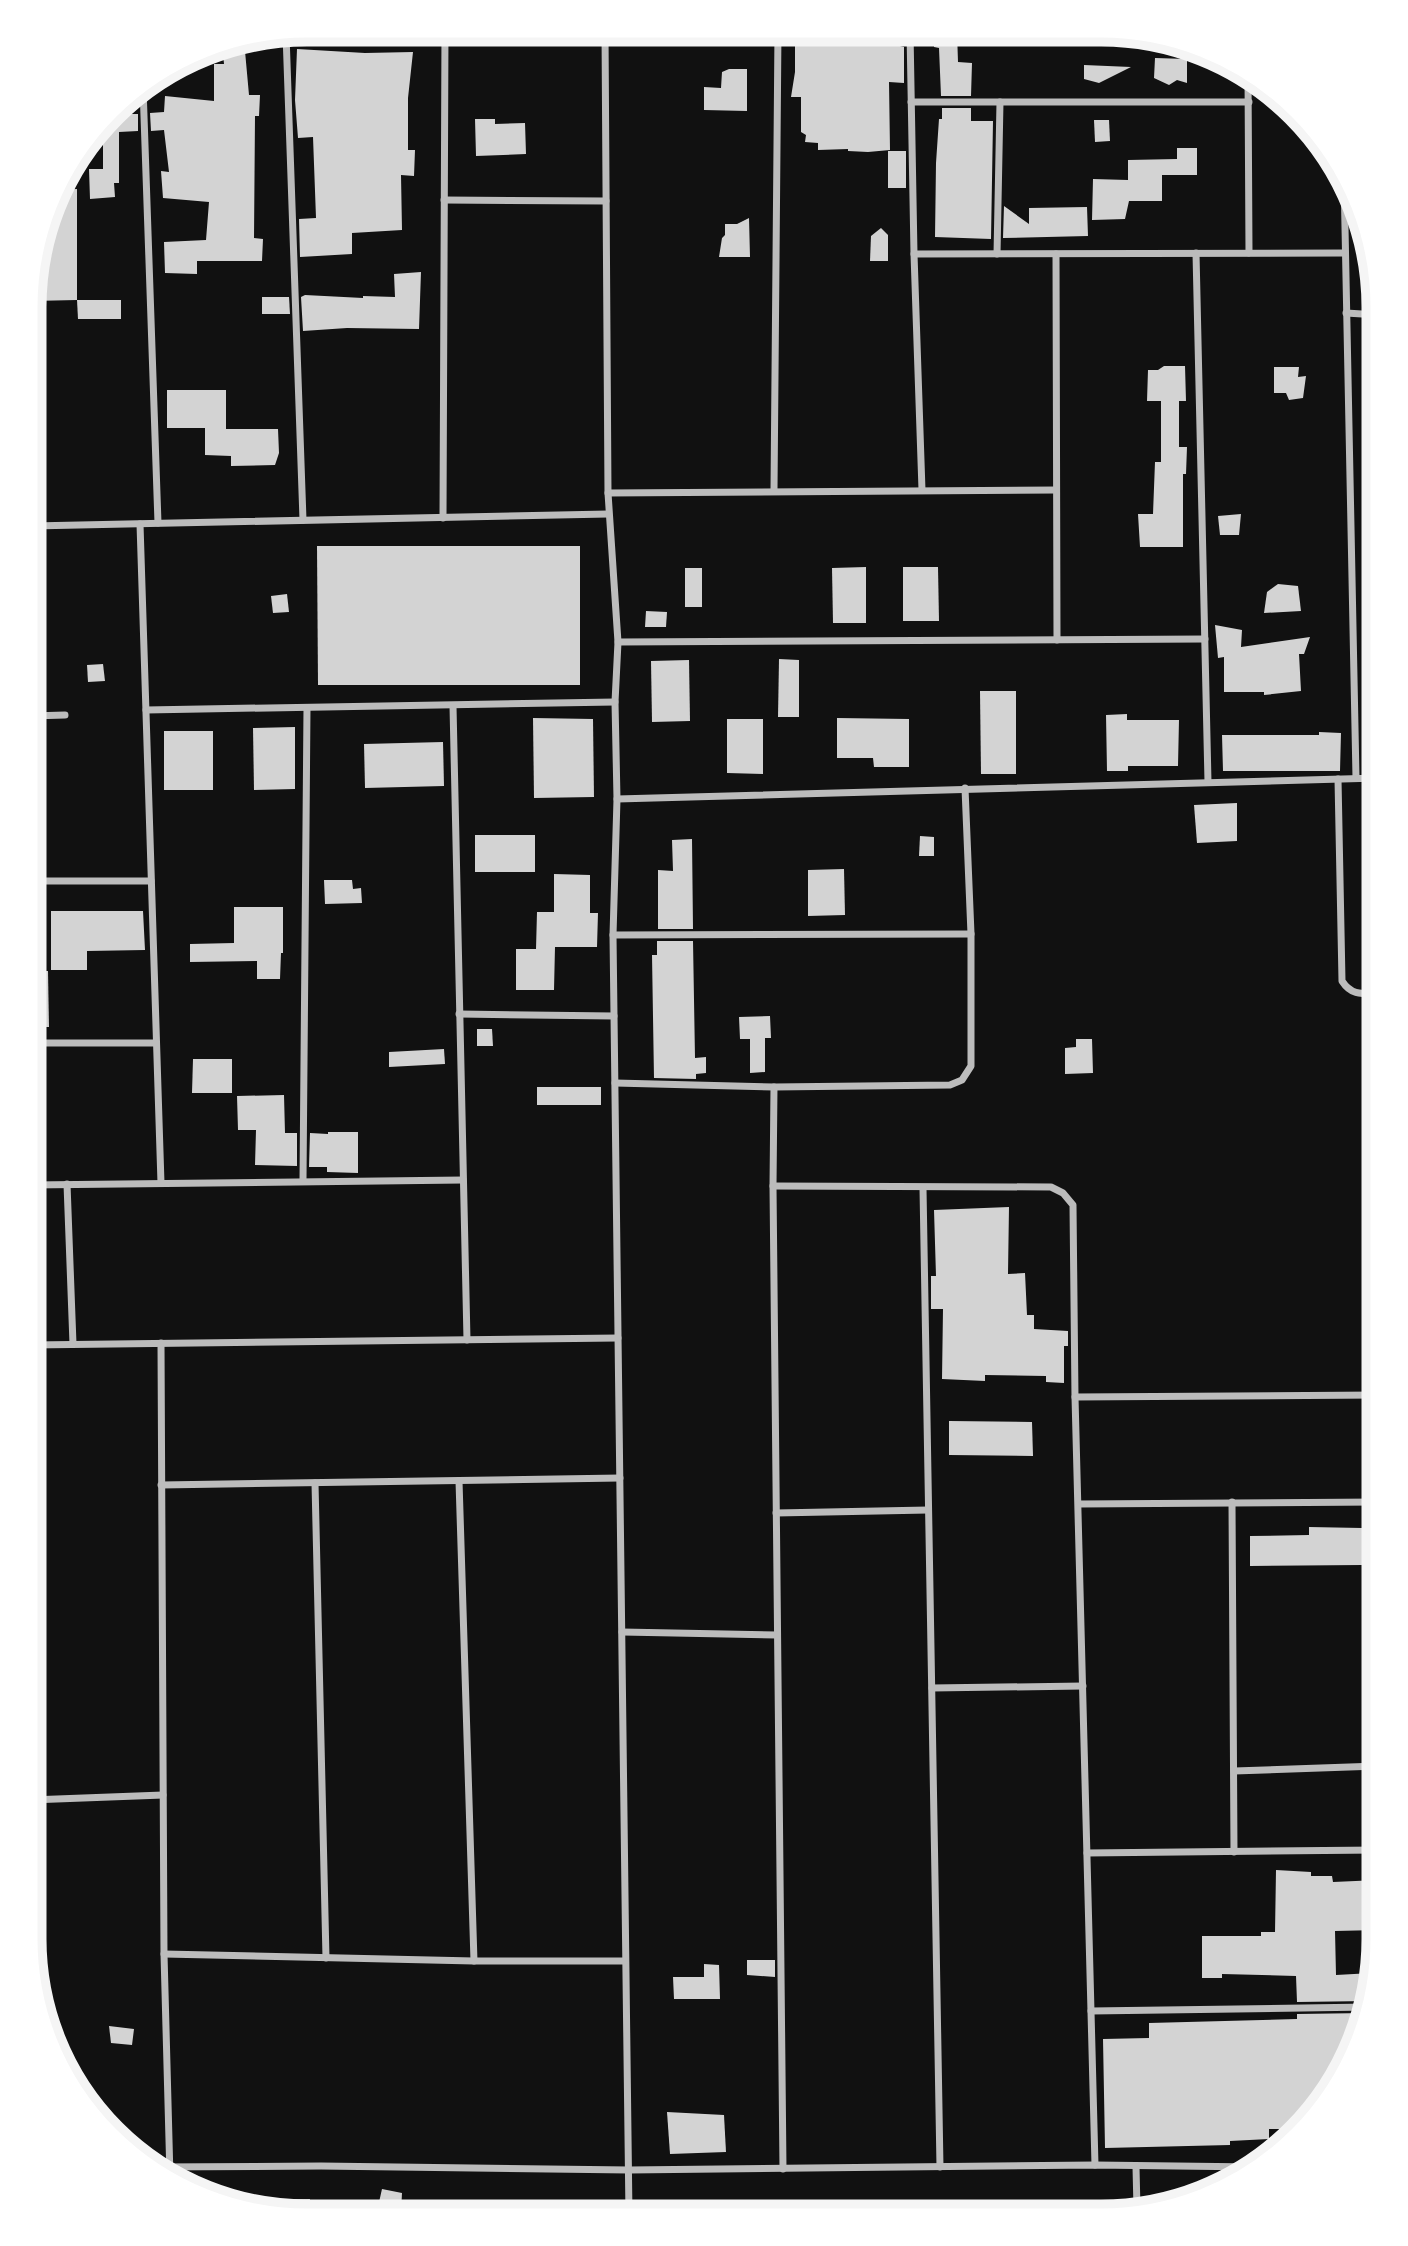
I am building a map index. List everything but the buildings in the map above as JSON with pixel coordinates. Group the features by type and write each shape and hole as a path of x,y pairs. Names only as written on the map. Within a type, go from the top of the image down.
{"street":[{"path":"443,518 445,42"},
{"path":"605,42 608,514 618,642 613,935 629,2204"},
{"path":"774,490 778,42"},
{"path":"910,42 922,490"},
{"path":"286,43 303,520"},
{"path":"1248,87 1249,253"},
{"path":"143,99 158,523"},
{"path":"911,102 1249,102"},
{"path":"997,254 1000,102"},
{"path":"444,200 606,201"},
{"path":"1344,201 1356,778"},
{"path":"1196,253 1208,782"},
{"path":"914,254 1345,253"},
{"path":"1056,254 1057,640"},
{"path":"1346,313 1366,314"},
{"path":"608,493 1056,490"},
{"path":"42,526 608,514"},
{"path":"140,524 161,1183"},
{"path":"618,642 1205,639"},
{"path":"146,709 615,702"},
{"path":"453,706 467,1340"},
{"path":"303,1181 307,708"},
{"path":"42,716 65,715"},
{"path":"617,799 1366,778"},
{"path":"1338,779 1342,981 1348,989 1357,994 1366,994"},
{"path":"615,1083 774,1087 950,1085 962,1080 971,1066 971,934 965,788"},
{"path":"42,881 151,881"},
{"path":"613,935 971,934"},
{"path":"459,1014 614,1016"},
{"path":"42,1043 156,1043"},
{"path":"774,1087 783,2169"},
{"path":"42,1185 463,1180"},
{"path":"67,1184 73,1344"},
{"path":"773,1186 1051,1187 1063,1193 1073,1205 1075,1397 1095,2165"},
{"path":"923,1188 940,2167"},
{"path":"42,1345 618,1338"},
{"path":"161,1343 164,1954 170,2166 629,2170 1238,2166"},
{"path":"1075,1397 1366,1395"},
{"path":"162,1485 620,1478"},
{"path":"459,1481 474,1961"},
{"path":"316,1483 326,1958"},
{"path":"1232,1502 1234,1852"},
{"path":"1079,1504 1366,1502"},
{"path":"776,1513 928,1510"},
{"path":"622,1632 778,1635"},
{"path":"932,1688 1083,1686"},
{"path":"1234,1771 1366,1766"},
{"path":"42,1800 163,1795"},
{"path":"1087,1853 1366,1850"},
{"path":"164,1954 474,1961 625,1961"},
{"path":"1091,2011 1357,2007"},
{"path":"1136,2167 1137,2202"}]}
